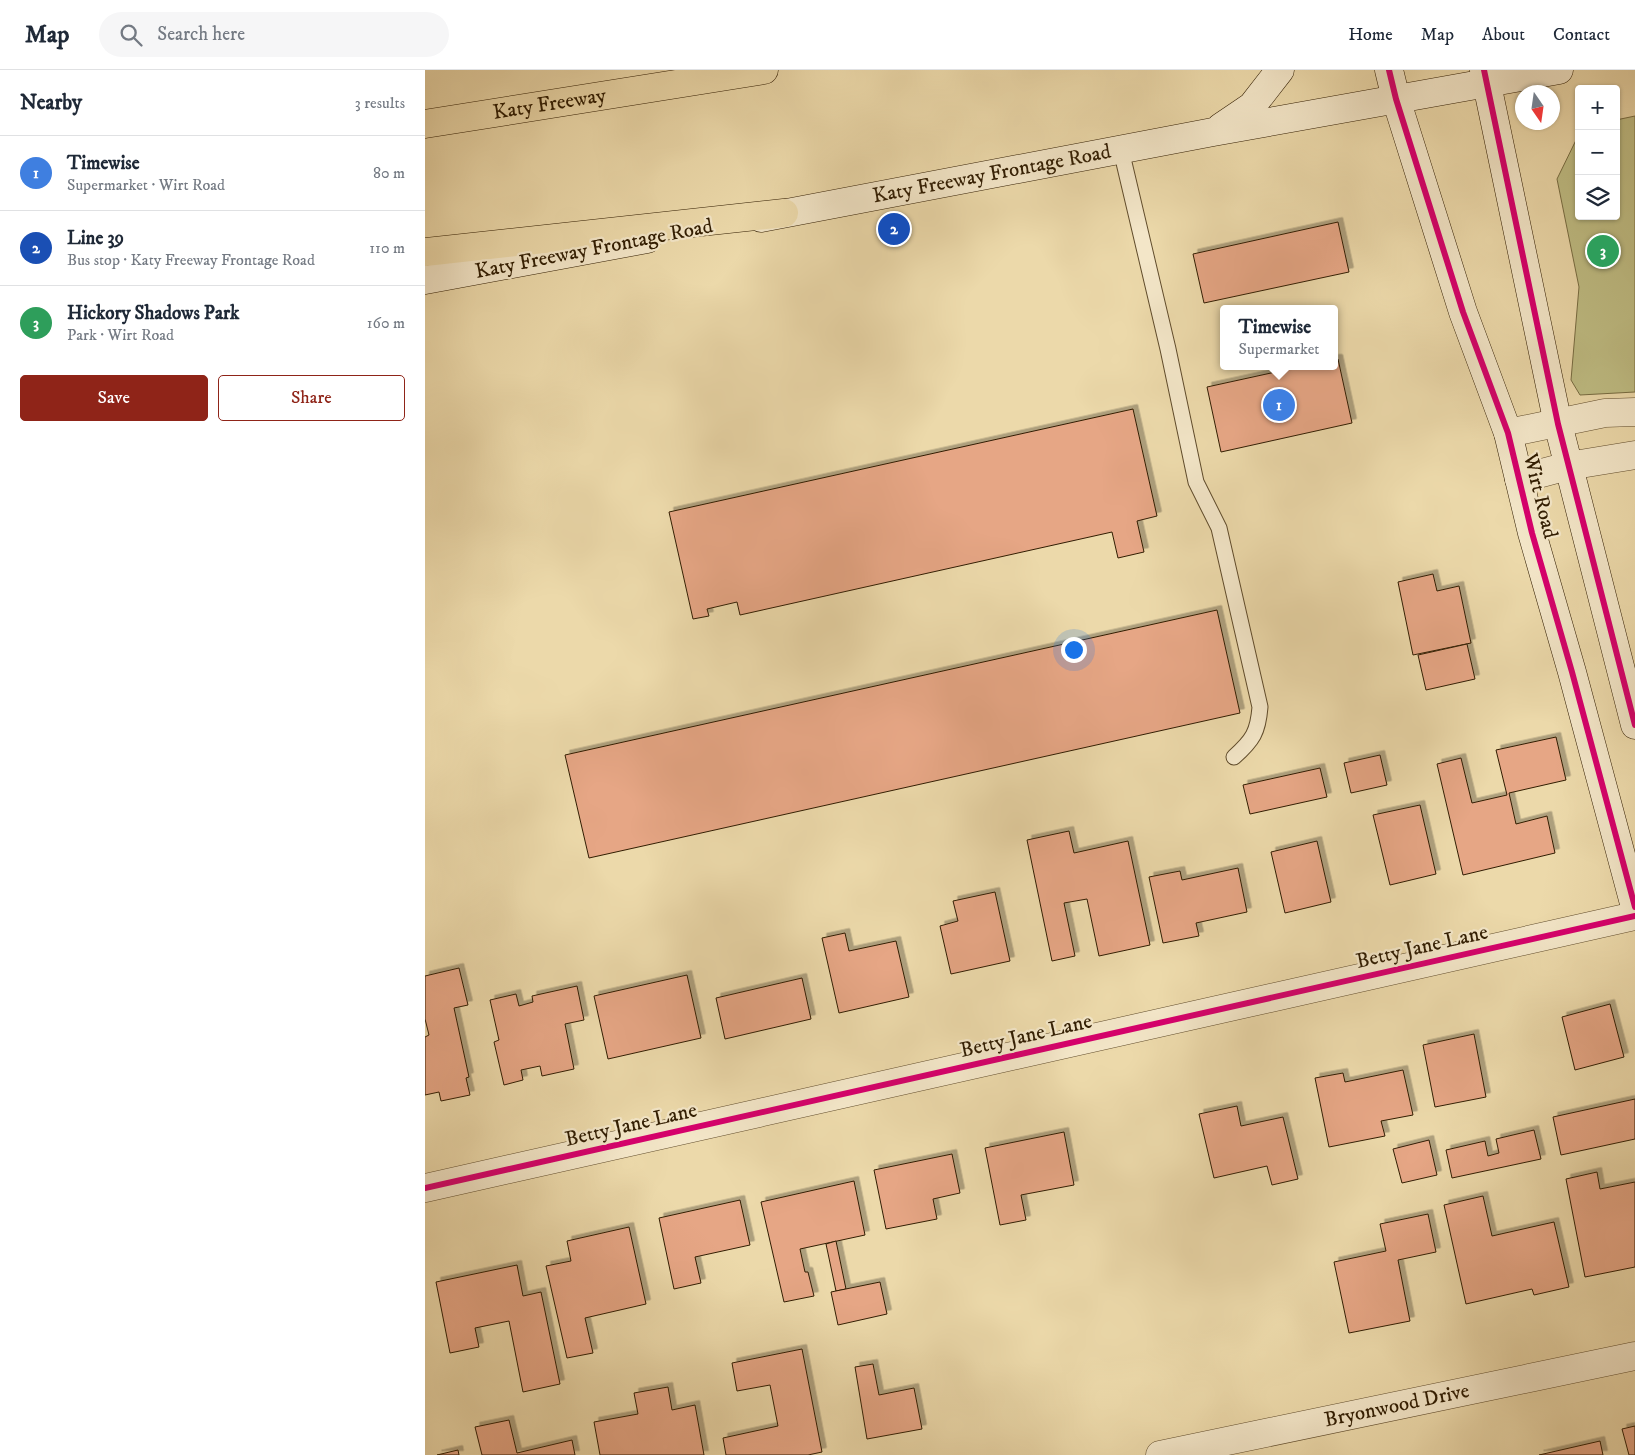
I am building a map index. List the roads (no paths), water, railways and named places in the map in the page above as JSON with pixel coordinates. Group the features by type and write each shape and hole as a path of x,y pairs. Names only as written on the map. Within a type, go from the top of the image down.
{"highway":[{"name":"Katy Freeway","path":"425,124 764,70"},
{"path":"425,131 479,116"},
{"path":"425,252 784,214"}],"main road":[{"path":"1213,132 1252,106 1280,70"},
{"name":"Wirt Road","path":"1389,70 1395,99 1463,312 1508,433 1532,533 1572,672 1635,907"},
{"name":"Katy Freeway Frontage Road","path":"425,280 1395,99 1486,76 1559,70"},
{"name":"Wirt Road","path":"1486,76 1558,424 1635,725"},
{"path":"1508,433 1605,413 1635,412"},
{"path":"1519,479 1568,466 1635,455"},
{"name":"Betty Jane Lane","path":"425,1188 1635,916"},
{"name":"Bryonwood Drive","path":"1160,1455 1635,1356"}],"lane":[{"path":"1121,150 1168,349 1195,482 1219,528 1260,707 1256,734 1247,746 1234,757"}],"place":[{"name":"Line 39","path":"894,229"},
{"name":"Hickory Shadows Park","path":"1603,251"},
{"name":"Timewise","path":"1279,405"}]}
